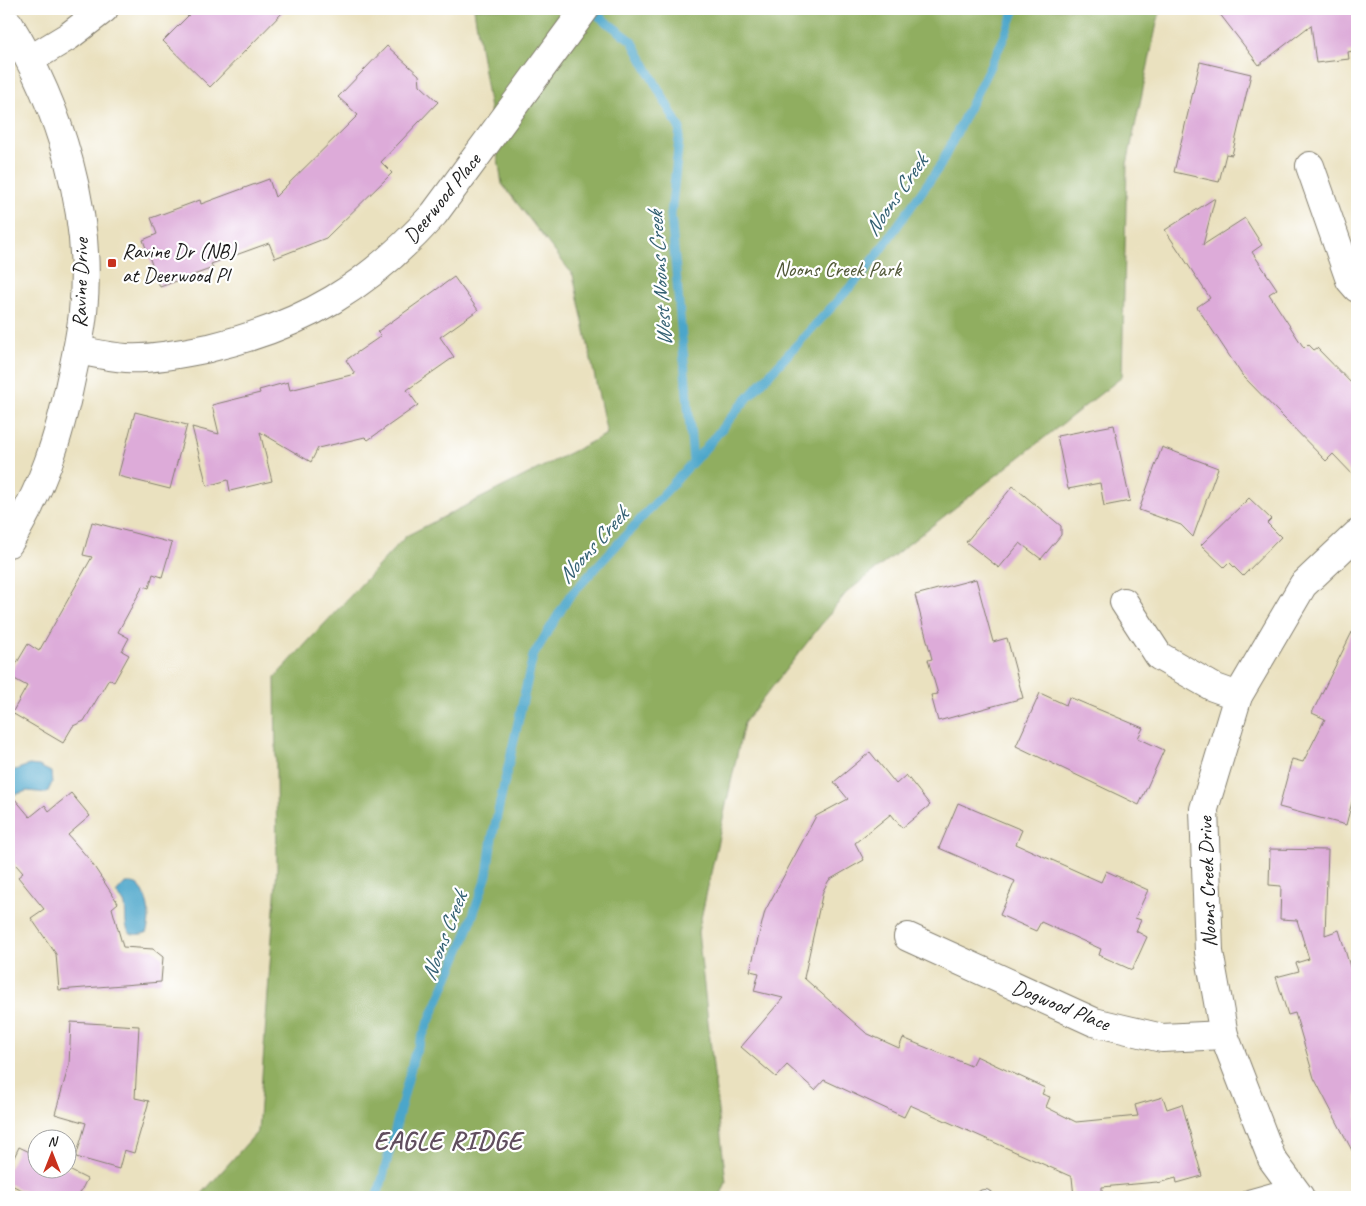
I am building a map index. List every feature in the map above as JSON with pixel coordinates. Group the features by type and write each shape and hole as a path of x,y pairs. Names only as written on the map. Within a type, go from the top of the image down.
{"street":[{"path":"30,59 69,36 104,9"},
{"name":"Deerwood Place","path":"77,350 128,358 188,353 241,340 284,326 324,307 354,288 410,240 434,214 585,9"},
{"name":"Ravine Drive","path":"9,24 30,59 52,107 65,149 80,215 84,268 83,311 65,412 48,470 28,512 9,543"},
{"path":"1310,166 1350,280 1357,288"},
{"name":"Noons Creek Drive","path":"1296,1191 1272,1159 1224,1035 1209,952 1204,809 1238,696 1303,585 1357,534"},
{"path":"1124,602 1160,656 1213,687 1238,696"},
{"name":"Dogwood Place","path":"908,937 1094,1022 1162,1038 1224,1035"}],"lane":[{"path":"1248,1197 1296,1191"}],"green space":[{"name":"Noons Creek Park","path":"474,9 1160,9 1127,164 1122,377 846,593 744,723 698,932 726,1182 720,1197 199,1197 258,1131 277,868 275,677 406,536 607,434 573,275 502,184"}],"water":[{"path":"29,765 39,766 51,772 52,783 47,793 27,791 17,794 9,793 9,772"},
{"path":"125,883 137,884 143,891 149,916 146,933 132,934 127,928 125,906 116,893"}],"building":[{"path":"195,9 286,9 210,87 163,41"},
{"path":"1216,9 1357,9 1357,50 1348,52 1349,59 1316,63 1311,25 1259,65"},
{"path":"387,46 419,75 420,85 438,102 381,162 392,173 326,238 275,258 269,243 211,264 213,268 160,287 143,240 157,234 151,218 200,200 201,204 269,179 275,197 358,115 338,97"},
{"path":"1200,62 1251,74 1232,155 1226,154 1219,182 1174,172"},
{"path":"1215,198 1203,245 1245,218 1262,245 1252,252 1277,289 1269,294 1304,348 1308,344 1314,350 1317,348 1357,389 1357,479 1333,454 1326,461 1242,375 1197,307 1210,298 1165,230"},
{"path":"454,277 478,310 440,337 454,357 407,390 418,405 368,440 365,437 318,448 311,462 260,432 272,481 230,491 228,480 207,486 192,427 219,434 212,405 260,393 259,390 288,382 290,390 355,374 346,360 381,336 377,332"},
{"path":"135,412 187,425 170,489 118,476"},
{"path":"1114,425 1130,501 1104,506 1100,483 1068,489 1057,436"},
{"path":"1162,447 1218,468 1193,537 1181,525 1139,510"},
{"path":"1013,486 1061,526 1061,535 1041,559 1020,543 999,568 966,542"},
{"path":"1249,498 1271,519 1267,523 1281,537 1243,576 1229,562 1224,567 1201,545"},
{"path":"92,522 172,543 162,577 153,574 149,588 143,586 118,632 129,638 122,651 129,655 114,682 109,679 84,721 73,726 63,743 12,713 27,686 9,676 28,644 39,651 92,557 83,555"},
{"path":"976,579 993,642 1007,638 1023,698 938,721 931,695 938,694 928,660 932,659 915,595"},
{"path":"1357,622 1357,783 1346,825 1279,807 1292,759 1303,762 1325,719 1312,713"},
{"path":"1040,693 1066,705 1069,697 1143,728 1138,738 1164,750 1139,805 1016,746"},
{"path":"870,752 896,784 906,775 930,805 902,828 891,814 855,843 864,860 829,880 823,891 804,978 866,1033 899,1048 903,1038 971,1066 976,1056 1045,1088 1042,1094 1050,1097 1046,1107 1076,1122 1138,1116 1135,1105 1163,1097 1167,1109 1182,1104 1202,1176 1177,1183 1176,1178 1158,1183 1102,1187 1102,1197 1074,1197 1072,1177 910,1105 904,1117 824,1080 815,1090 787,1065 776,1077 741,1047 783,998 754,991 759,973 750,971 765,911 816,816 848,799 834,782"},
{"path":"9,792 30,817 45,805 49,811 71,793 90,816 68,835 89,859 118,903 112,908 123,947 153,949 163,957 161,982 59,990 56,954 31,918 44,909 18,877 23,873 9,857"},
{"path":"958,803 1022,830 1016,844 1101,882 1106,871 1148,890 1135,918 1141,920 1136,931 1147,937 1132,970 1099,955 1101,949 1041,922 1036,931 1000,915 1015,881 939,848"},
{"path":"1270,849 1328,850 1325,935 1339,930 1357,990 1357,1160 1314,1078 1295,1013 1288,1015 1276,977 1299,971 1296,963 1309,959 1297,920 1280,919 1281,886 1269,885"},
{"path":"71,1022 139,1026 135,1098 149,1101 134,1153 124,1150 119,1169 78,1158 78,1150 86,1123 55,1114 69,1065"},
{"path":"19,1147 28,1151 28,1178 78,1178 78,1174 87,1179 78,1197 37,1197 9,1184 9,1168"}],"waterway":[{"name":"West Noons Creek","path":"589,9 632,41 680,129 671,215 693,461"},
{"name":"Noons Creek","path":"376,1197 414,1056 465,938 487,875 492,838 533,656 569,597 703,451 744,402 866,270 940,166 1004,38 1015,9"}],"place":[{"name":"Ravine Dr (NB) at Deerwood Pl","path":"112,263"}],"district":[{"name":"EAGLE RIDGE","path":"448,1140"}]}
